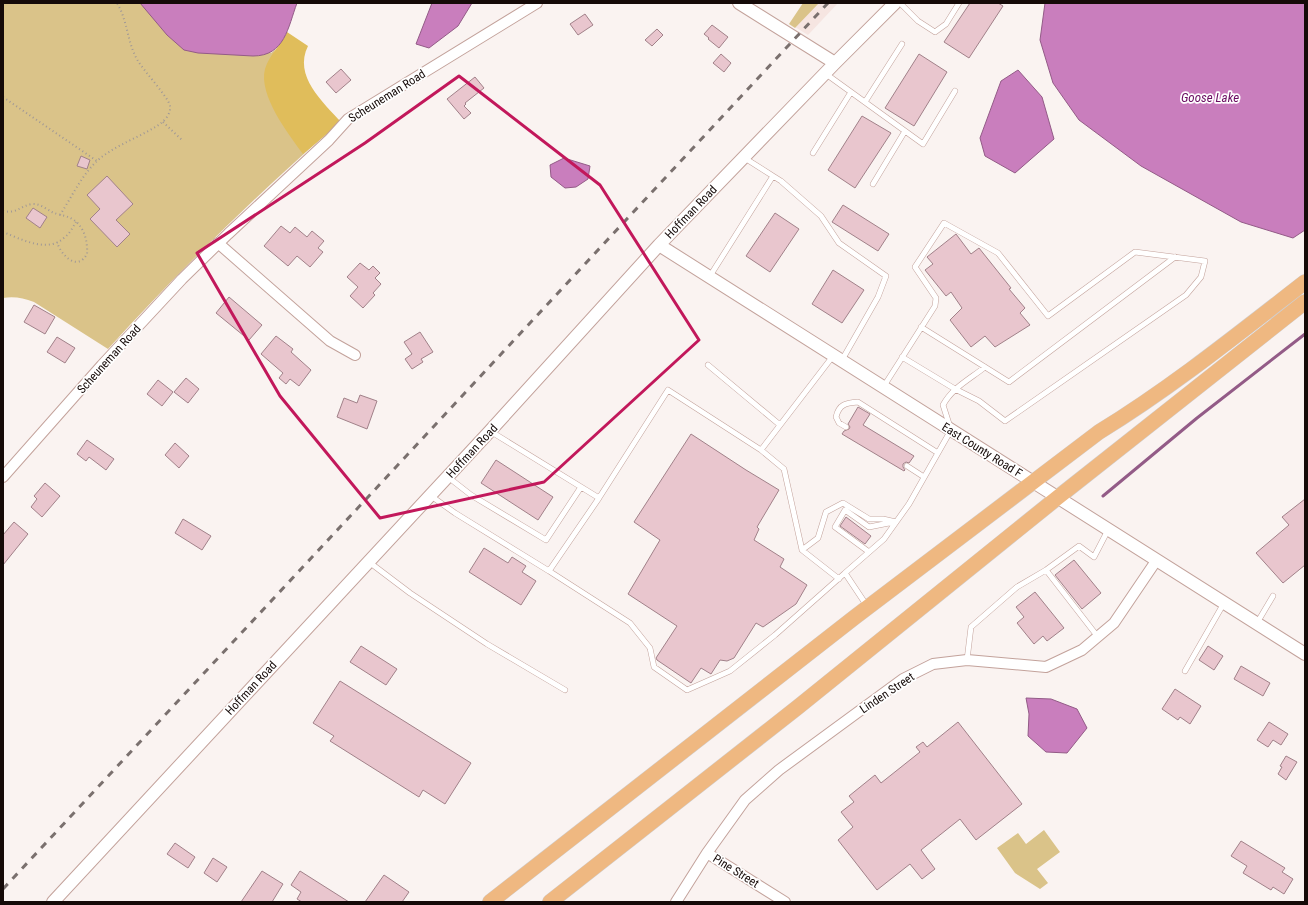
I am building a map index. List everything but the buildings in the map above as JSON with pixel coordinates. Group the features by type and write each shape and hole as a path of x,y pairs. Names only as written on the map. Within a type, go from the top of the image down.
{"main road":[{"path":"490,902 867,607 1099,432 1125,416 1226,344 1305,282"},
{"path":"550,902 798,707 1057,498 1305,302"}],"street":[{"name":"Scheuneman Road","path":"3,477 141,322 218,243 329,140 348,119 538,3"},
{"path":"739,3 835,63"},
{"name":"Hoffman Road","path":"53,902 431,496 659,245 825,73 895,3"},
{"path":"218,243 330,341 355,355"},
{"name":"East County Road F","path":"659,245 1305,654"},
{"name":"Linden Street","path":"676,902 707,853 745,800 779,770 903,679 934,664 967,660 1046,667 1082,650 1114,623 1156,561"},
{"name":"Pine Street","path":"707,853 785,902"}],"lane":[{"path":"900,3 918,21 936,32 946,24 959,3"},
{"path":"865,102 902,44"},
{"path":"825,73 923,144 955,91"},
{"path":"813,154 851,92"},
{"path":"873,184 905,131"},
{"path":"744,158 781,181 821,216 839,243 886,276 878,298 837,358 780,425 761,450"},
{"path":"709,277 773,176"},
{"path":"883,387 902,357 921,327 935,306 936,298 916,267 944,223 998,254 1048,316 1135,252 1205,261 1201,277 1186,295 1005,421 979,401 955,389 902,357"},
{"path":"921,327 1009,382 1175,257"},
{"path":"708,365 780,425"},
{"path":"431,496 455,513 630,623 650,648 654,667 687,690 730,671 775,635 884,539 909,504 951,430 943,405 948,395 985,367"},
{"path":"549,571 599,498 668,390 761,450 784,469 802,550 840,579"},
{"path":"846,427 839,423 836,417 837,410 846,403 858,402 938,453"},
{"path":"490,431 599,498"},
{"path":"907,466 924,477"},
{"path":"448,477 471,495 546,540 581,487"},
{"path":"802,550 818,538 826,512 843,502 869,519 883,519 896,522"},
{"path":"869,552 835,527 845,510 869,527 896,522"},
{"path":"967,660 971,627 1018,587 1046,570 1079,546 1094,557 1108,530"},
{"path":"369,562 416,598 488,644 566,690"},
{"path":"1046,570 1098,637"},
{"path":"845,574 867,607"},
{"path":"1256,624 1273,596"},
{"path":"1185,671 1224,603"}],"path":[{"path":"60,215 84,177 97,161 108,152 163,122 170,112 169,102 138,61 131,46 125,18 117,3"},
{"path":"3,97 97,161"},
{"path":"163,122 183,141"},
{"path":"3,211 16,212 28,205 34,204 71,218 82,228 87,254 83,260 77,262 69,259 61,252 56,242"},
{"path":"3,232 34,244 46,245 64,238 76,222"}],"highlighted area":[{"path":"459,76 600,185 699,340 544,482 380,518 280,396 197,253 365,143"}],"shaded area":[{"path":"3,3 220,3 271,53 276,49 268,64 324,136 213,240 108,349 34,302 26,299 11,297 3,298"},
{"path":"803,3 819,3 795,28 789,24"},
{"path":"818,3 838,3 808,35 795,27"},
{"path":"287,32 308,46 304,57 304,68 307,78 312,88 341,122 303,154 276,114 266,91 264,79 267,64"},
{"path":"1044,830 1060,852 1037,869 1048,883 1040,889 1015,873 997,848 1018,833 1026,844"}],"water":[{"path":"140,3 297,3 288,30 279,46 264,55 253,56 198,53 184,50 167,35"},
{"path":"432,3 472,3 458,26 429,48 416,44"},
{"name":"Goose Lake","path":"1045,3 1305,3 1305,230 1293,238 1241,222 1141,166 1079,120 1053,83 1040,40"},
{"path":"1018,70 1042,97 1054,139 1015,173 985,156 980,138 1001,81"},
{"path":"564,158 590,166 588,179 576,187 565,188 551,177 550,165"},
{"path":"1026,698 1051,699 1077,709 1087,728 1067,753 1046,752 1028,736 1029,714"}],"waterway":[{"path":"1103,496 1197,418 1305,334"}],"railway":[{"path":"3,889 828,3"}]}
